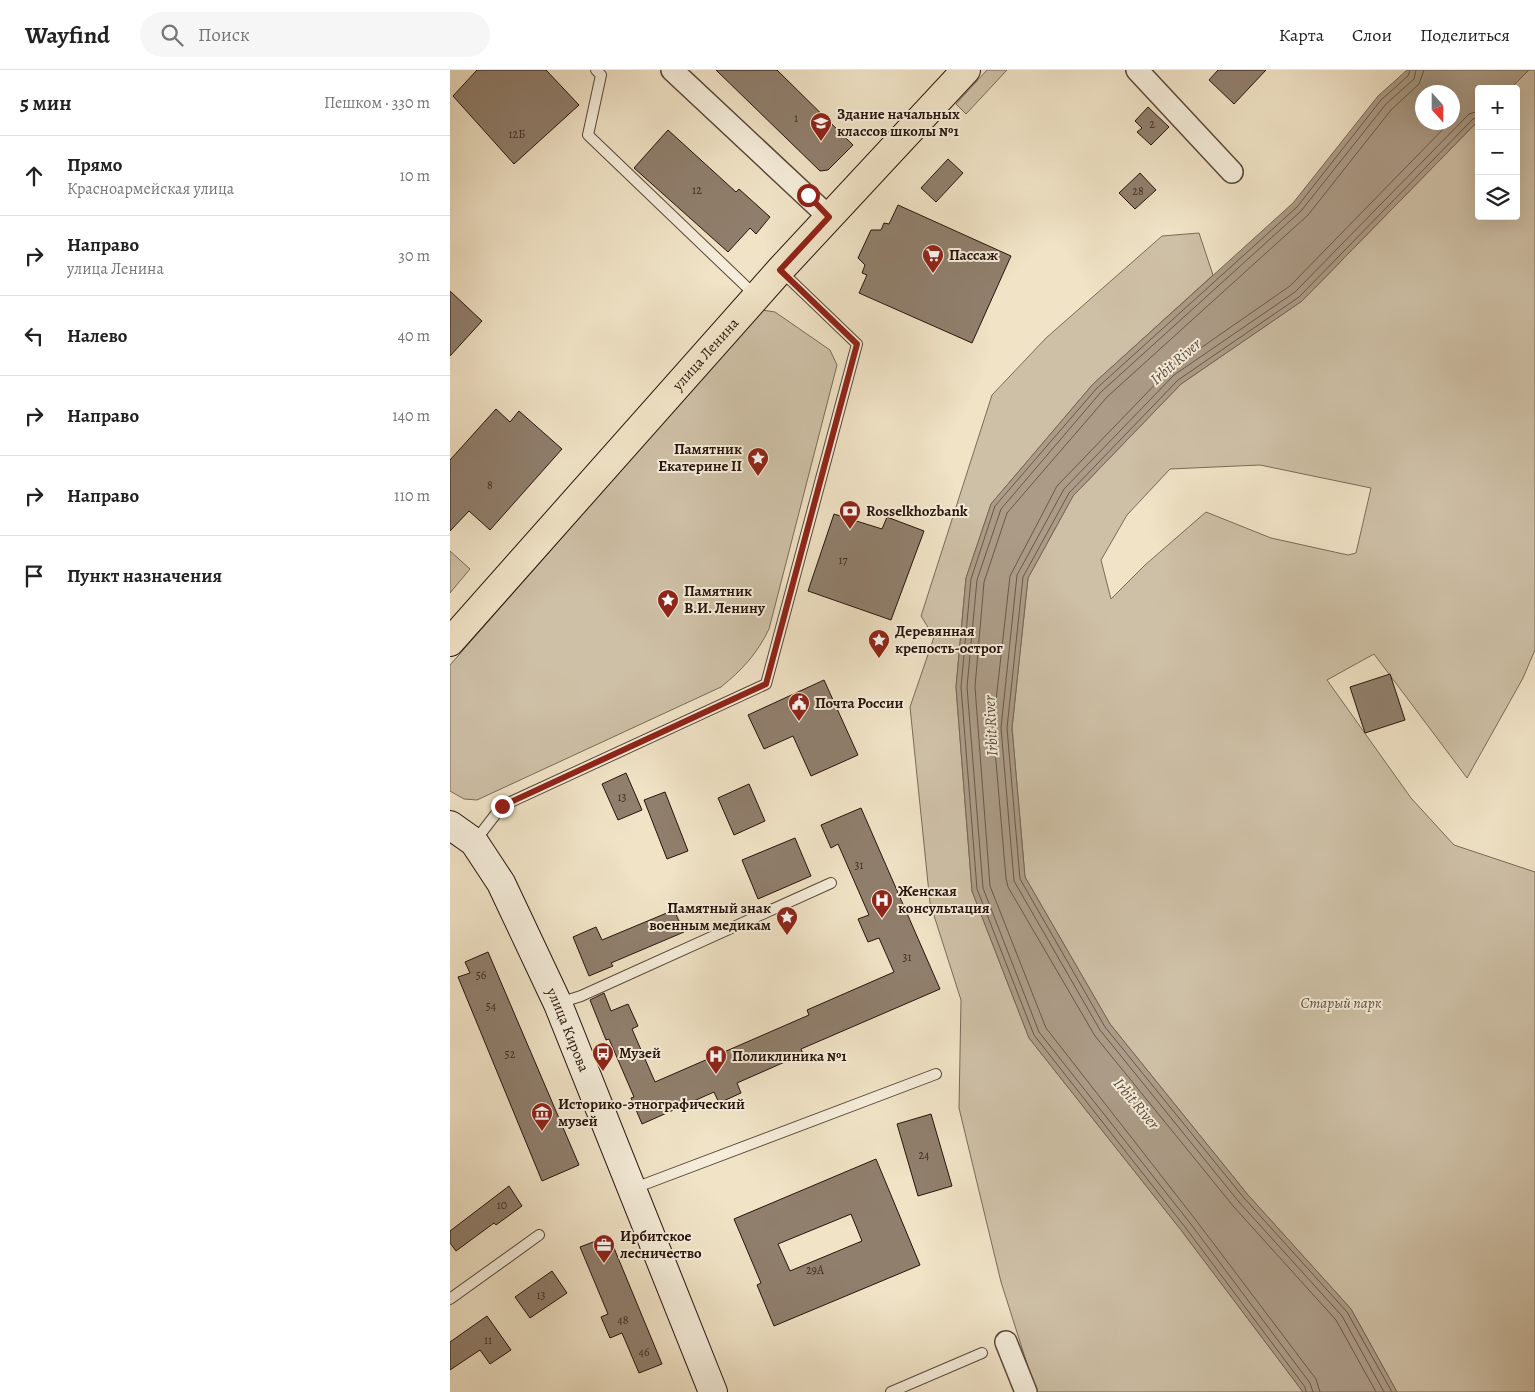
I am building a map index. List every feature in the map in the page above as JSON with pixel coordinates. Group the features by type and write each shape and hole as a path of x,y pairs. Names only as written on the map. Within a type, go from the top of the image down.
{"main road":[{"name":"улица Ленина","path":"450,642 780,270 966,70"}],"street":[{"path":"672,70 829,217"},
{"path":"1137,70 1232,172"},
{"name":"улица Кирова","path":"450,824 474,842 501,884 558,1004 713,1392"},
{"path":"1006,1342 1026,1392"}],"lane":[{"path":"596,70 601,75 588,135 757,297"},
{"path":"474,842 502,806 766,684 857,344 780,270"},
{"path":"558,1004 581,996 832,883"},
{"path":"632,1190 936,1074"},
{"path":"450,1299 539,1235"},
{"path":"891,1392 982,1353"}],"green space":[{"path":"987,70 1007,70 966,114 956,104"},
{"name":"Старый парк","path":"1529,70 1535,70 1535,650 1523,678 1467,778 1374,654 1327,680 1411,798 1454,845 1535,872 1535,1392 1397,1392 1351,1309 1248,1195 1110,1024 1025,877 1012,728 1028,578 1073,496 1181,384 1302,301 1475,124 1475,220 1520,220 1520,85 1514,85","holes":["1260,465 1371,488 1356,553 1348,555 1271,538 1206,512 1145,565 1111,599 1101,560 1127,515 1170,469"]},
{"path":"1199,233 1213,275 1093,384 991,504 966,578 956,687 972,891 1029,1038 1181,1230 1303,1392 1036,1392 1001,1282 959,1108 961,1000 930,903 910,707 934,637 921,616 992,395 1046,338 1162,236"},
{"path":"762,310 775,312 830,350 837,365 769,629 754,654 721,687 477,800 464,799 450,791 450,665"},
{"path":"450,551 470,569 450,593"}],"water":[{"name":"Irbit River","path":"1407,70 1529,70 1514,85 1475,85 1475,124 1302,301 1181,384 1073,496 1028,578 1012,728 1025,877 1110,1024 1248,1195 1351,1309 1397,1392 1303,1392 1181,1230 1029,1038 972,891 956,687 966,578 991,504 1093,384 1293,203 1378,96"}],"building":[{"path":"477,70 546,70 579,105 514,164 453,96"},
{"path":"716,70 777,70 853,145 828,170 820,171"},
{"path":"1218,70 1266,70 1234,104 1209,80"},
{"path":"1148,107 1169,127 1151,145 1137,132 1142,128 1135,121"},
{"path":"668,130 736,192 739,189 770,217 756,234 750,228 728,252 634,168"},
{"path":"948,159 963,173 936,202 921,188"},
{"path":"1140,173 1156,190 1135,209 1119,193"},
{"name":"Пассаж","path":"898,205 1011,256 972,343 859,293 867,275 862,273 865,265 858,258 871,230 881,230 884,223 889,224"},
{"path":"450,291 482,321 450,356"},
{"path":"496,409 510,422 519,411 562,449 490,530 469,511 450,531 450,460"},
{"path":"834,514 882,529 887,517 924,531 891,620 808,591"},
{"path":"1390,674 1405,720 1365,733 1350,687"},
{"path":"824,680 858,755 811,776 793,736 764,749 748,715"},
{"path":"626,773 642,810 618,820 602,784"},
{"path":"749,784 765,821 734,835 718,798"},
{"path":"665,792 688,851 667,859 644,800"},
{"path":"861,808 940,989 801,1049 803,1054 737,1083 741,1093 719,1103 714,1092 642,1124 631,1098 634,1097 609,1039 606,1040 590,1000 604,993 611,1011 628,1004 638,1026 632,1029 655,1082 809,1015 807,1010 894,972 879,938 868,942 858,919 869,915 838,844 831,848 821,825"},
{"path":"795,838 811,876 758,899 742,860"},
{"path":"674,910 684,932 611,963 613,966 589,976 573,937 596,927 602,940"},
{"path":"488,952 579,1165 542,1181 458,977 470,973 465,962"},
{"path":"931,1114 952,1186 918,1196 897,1124"},
{"path":"876,1159 920,1265 774,1326 757,1285 761,1283 734,1219","holes":["851,1214 862,1241 790,1271 778,1244"]},
{"path":"509,1186 522,1206 496,1225 494,1223 456,1251 450,1243 450,1231"},
{"path":"609,1236 662,1364 639,1373 622,1333 610,1338 601,1317 608,1314 580,1247"},
{"path":"552,1271 567,1293 530,1318 515,1297"},
{"path":"487,1316 511,1350 490,1364 480,1350 450,1370 450,1342"}],"place":[{"name":"Здание начальных классов школы №1","path":"821,142"},
{"name":"Пассаж","path":"933,274"},
{"name":"Памятник Екатерине II","path":"758,477"},
{"name":"Rosselkhozbank","path":"850,530"},
{"name":"Памятник В.И. Ленину","path":"668,619"},
{"name":"Деревянная крепость-острог","path":"879,659"},
{"name":"Почта России","path":"799,722"},
{"name":"Женская консультация","path":"882,919"},
{"name":"Памятный знак военным медикам","path":"787,936"},
{"name":"Музей","path":"603,1072"},
{"name":"Поликлиника №1","path":"716,1075"},
{"name":"Историко-этнографический музей","path":"542,1132"},
{"name":"Ирбитское лесничество","path":"604,1264"}],"route":[{"path":"502,806 766,684 857,344 780,270 829,217 808,195"}]}
